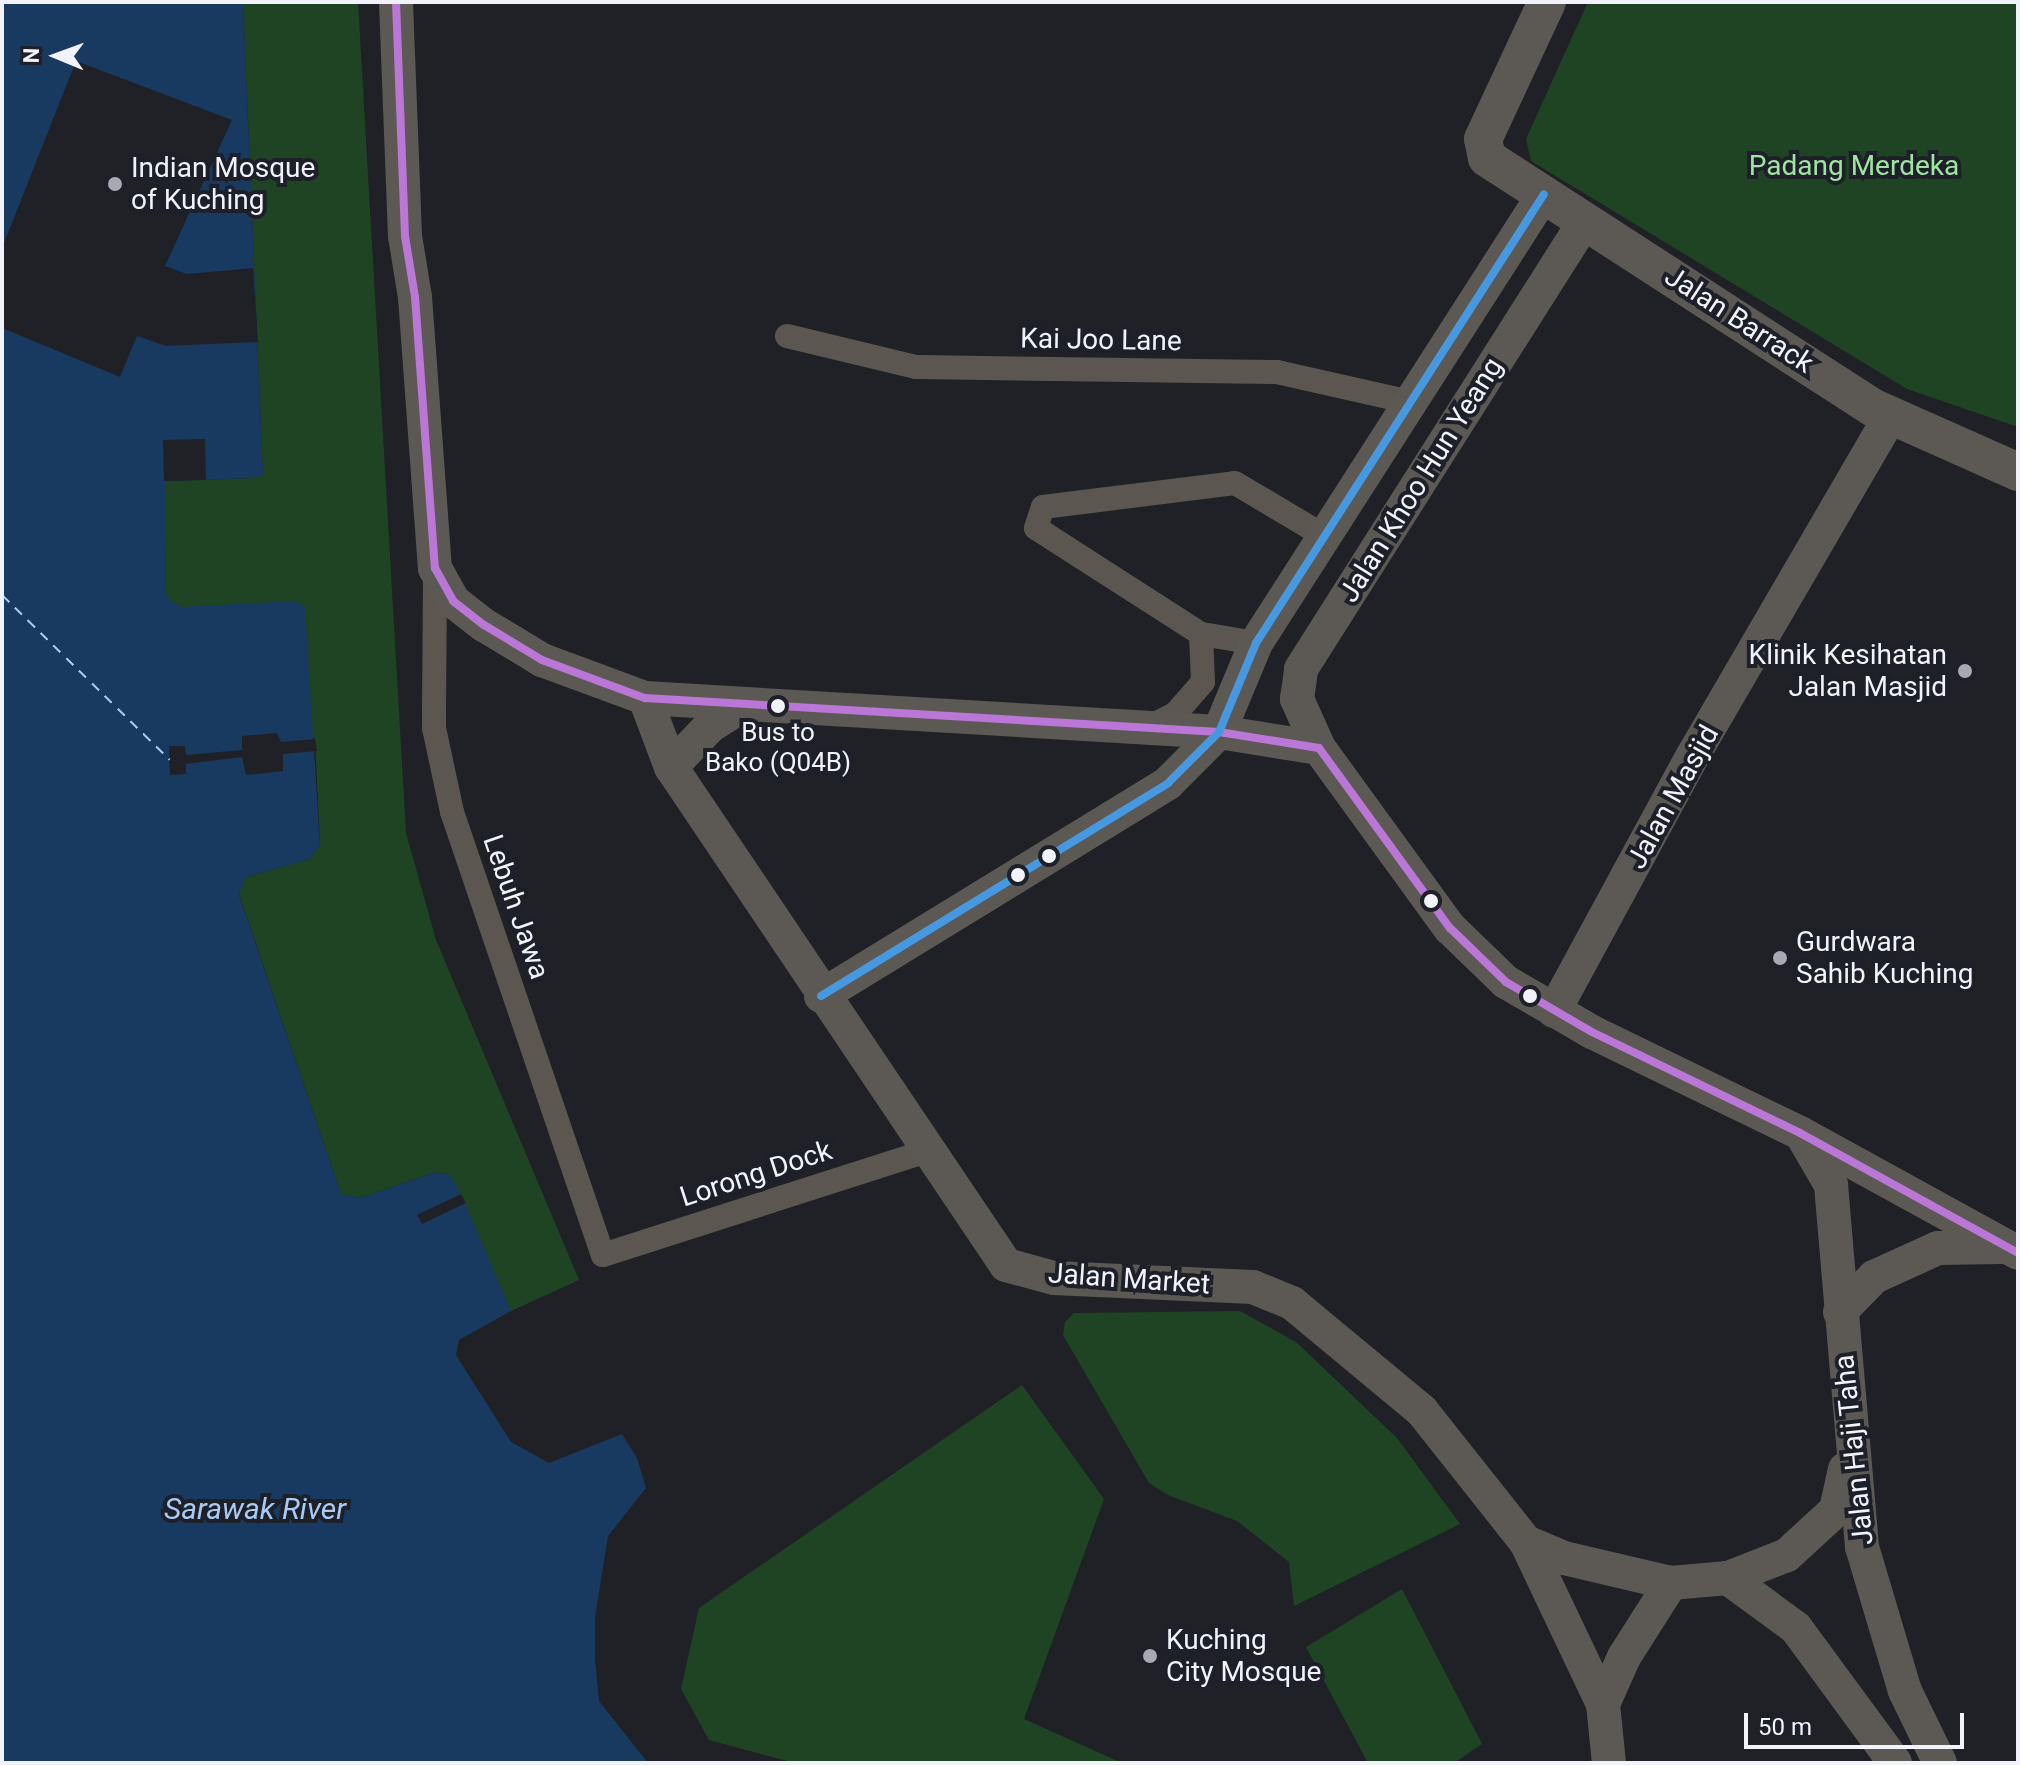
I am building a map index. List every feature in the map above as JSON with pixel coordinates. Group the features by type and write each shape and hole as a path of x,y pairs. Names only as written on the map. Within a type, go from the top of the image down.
{"main road":[{"path":"396,2 405,236 415,297 435,568 453,601 484,625 542,660 645,698 1219,732 1319,748"},
{"name":"Jalan Barrack","path":"1547,2 1483,139 1487,158 1890,417 2018,472"},
{"name":"Jalan Khoo Hun Yeang","path":"821,996 1168,783 1219,732 1256,643 1415,403 1544,194"},
{"name":"Jalan Khoo Hun Yeang","path":"1585,221 1301,669 1297,699 1319,748 1450,928 1506,982 1554,1011 1800,1133 2009,1250"},
{"name":"Jalan Masjid","path":"1554,1011 1692,757 1890,417"},
{"name":"Jalan Market","path":"645,698 671,767 821,996 1006,1265 1054,1278 1253,1287 1292,1303 1422,1411 1526,1542 1564,1558 1671,1583 1728,1578 1787,1555 1836,1510 1850,1445"},
{"path":"671,767 710,726 745,704"},
{"path":"1149,727 1169,746 1173,763 1168,783"},
{"name":"Jalan Haji Taha","path":"1800,1133 1831,1185 1850,1445 1866,1562 1905,1691 1940,1763"},
{"path":"1840,1312 1874,1277 1938,1248 2009,1250"},
{"path":"1526,1542 1603,1704 1609,1763"},
{"path":"1728,1578 1796,1628 1895,1763"},
{"path":"1603,1704 1624,1657 1671,1583"}],"street":[{"name":"Kai Joo Lane","path":"787,336 916,367 1277,372 1415,403"},
{"path":"1256,643 1201,634 1036,528 1043,507 1235,483 1326,537"},
{"name":"Lebuh Jawa","path":"435,568 434,728 452,812 603,1255"},
{"path":"1149,727 1176,713 1203,682 1207,667 1201,634"},
{"name":"Lorong Dock","path":"603,1255 927,1151"}],"green space":[{"path":"243,2 358,2 406,833 436,940 579,1280 511,1311 450,1175 436,1172 360,1198 341,1194 239,894 246,877 310,859 320,845 315,739 166,596 164,481 256,478 263,473"},
{"name":"Padang Merdeka","path":"1588,2 2018,2 2018,427 1907,389 1531,161 1526,139"},
{"path":"1240,1311 1296,1342 1397,1438 1460,1524 1294,1606 1289,1562 1237,1521 1168,1495 1149,1483 1063,1335 1065,1322 1074,1313"},
{"path":"1022,1385 1104,1499 1024,1719 1122,1763 795,1763 709,1740 681,1689 699,1608"},
{"path":"1402,1589 1482,1744 1454,1763 1368,1763 1306,1647"}],"water":[{"name":"Sarawak River","path":"2,2 243,2 263,474 257,478 165,481 166,596 181,607 297,601 305,608 320,845 310,859 246,877 239,895 341,1194 360,1198 436,1172 450,1175 461,1194 511,1311 459,1340 456,1355 511,1442 549,1463 622,1434 637,1458 646,1488 608,1536 595,1617 595,1660 599,1701 648,1763 2,1763"}],"pier":[{"name":"Indian Mosque of Kuching","path":"76,61 232,120 165,266 187,274 253,268 258,342 166,346 137,336 120,377 2,328 2,248"},
{"path":"205,439 206,480 164,481 163,440"},
{"path":"277,733 281,742 315,739 317,751 283,754 283,771 246,775 242,757 186,764 186,774 170,775 169,746 185,746 186,755 242,750 242,736"},
{"path":"461,1194 466,1203 422,1224 417,1215"}],"ferry route":[{"path":"2,595 170,760"}],"transit line":[{"path":"396,2 405,236 415,297 435,568 453,601 484,625 542,660 645,698 1219,732 1319,748 1450,928 1506,982 1592,1032 1800,1133 2018,1253"},
{"path":"821,996 1168,783 1219,732 1256,643 1544,194"}],"place":[{"name":"Indian Mosque of Kuching","path":"115,184"},
{"name":"Klinik Kesihatan Jalan Masjid","path":"1965,671"},
{"name":"Bus to Bako (Q04B)","path":"778,706"},
{"name":"Gurdwara Sahib Kuching","path":"1780,958"},
{"name":"Kuching City Mosque","path":"1150,1656"}]}
